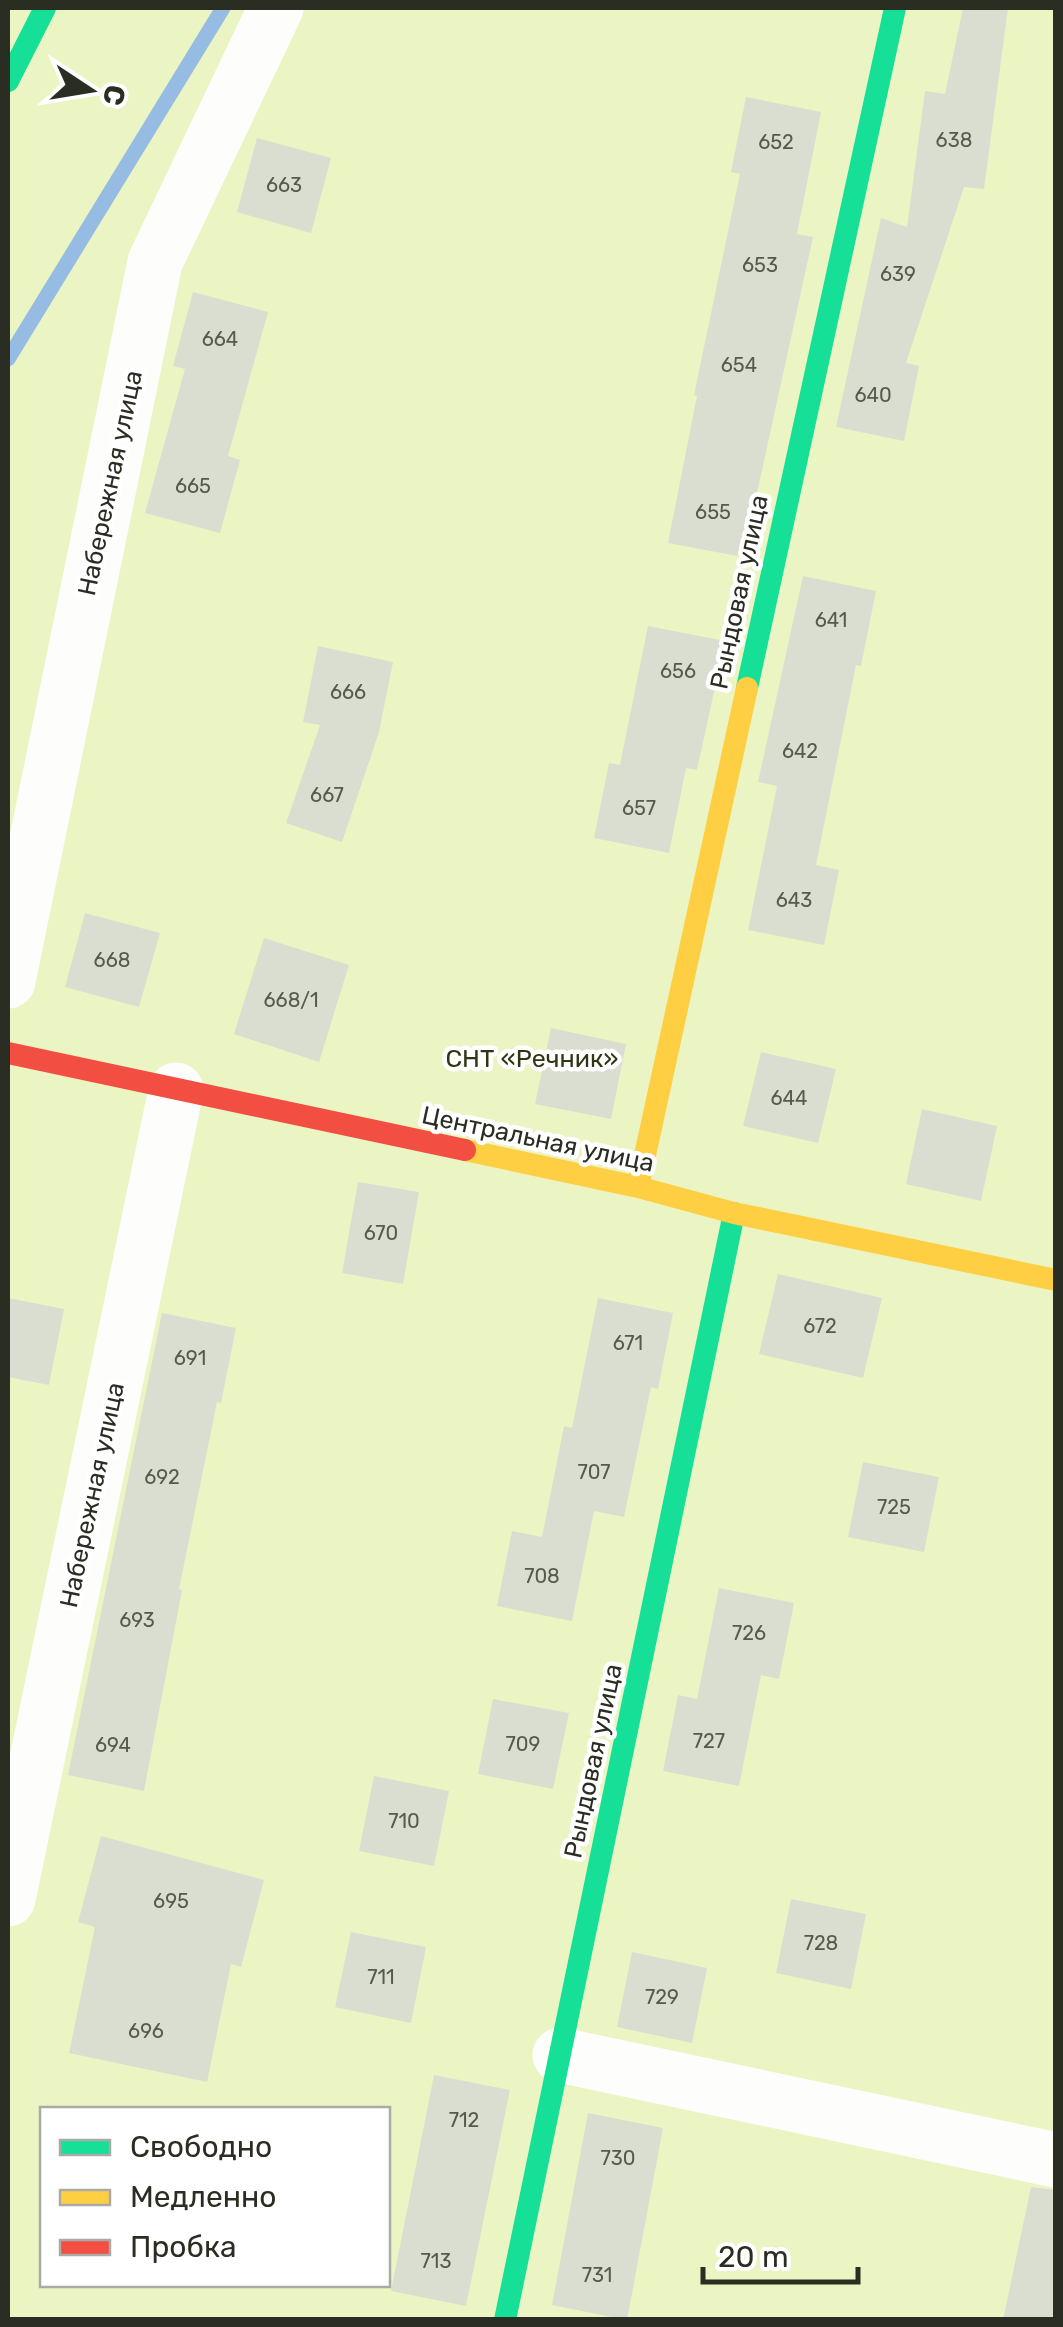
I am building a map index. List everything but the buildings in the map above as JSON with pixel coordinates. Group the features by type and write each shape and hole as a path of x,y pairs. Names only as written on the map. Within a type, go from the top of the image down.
{"street":[{"path":"8,81 45,8"},
{"name":"Набережная улица","path":"8,981 156,262 276,8"},
{"name":"Рындовая улица","path":"638,1188 895,8"},
{"name":"Центральная улица","path":"8,1054 638,1188 734,1214 1056,1280"},
{"name":"Набережная улица","path":"8,1899 176,1090"},
{"name":"Рындовая улица","path":"505,2320 734,1214"},
{"path":"560,2055 1056,2160"}],"green space":[{"name":"СНТ «Речник»","path":"8,8 1055,8 1055,2319 8,2320"}],"waterway":[{"path":"8,359 223,8"}],"traffic: fast":[{"path":"8,81 45,8"},
{"path":"747,688 895,8"},
{"path":"505,2320 734,1213"}],"traffic: slow":[{"path":"638,1187 747,688"},
{"path":"465,1150 638,1187 734,1213 1056,1280"}],"traffic: jam":[{"path":"8,1053 465,1150"}]}
